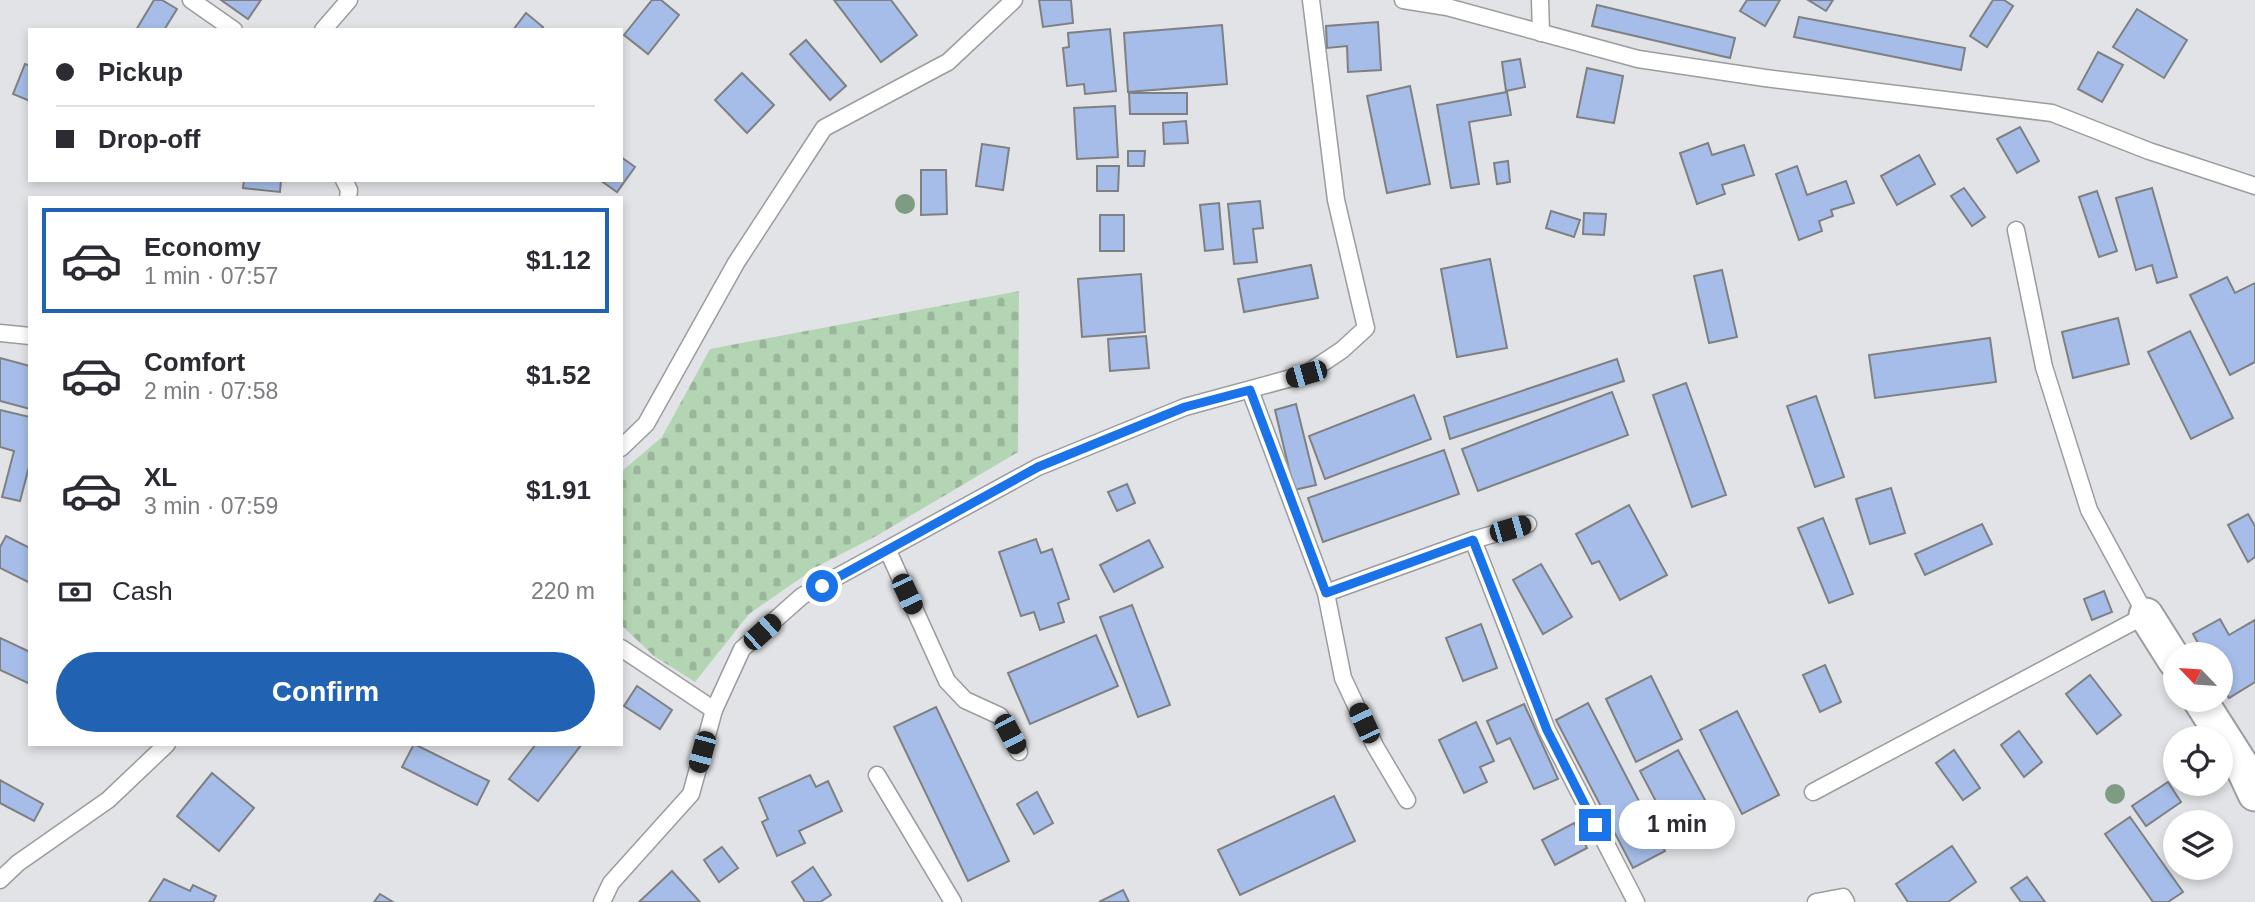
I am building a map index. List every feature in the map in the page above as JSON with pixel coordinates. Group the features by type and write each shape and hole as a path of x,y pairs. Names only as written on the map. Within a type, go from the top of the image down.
{"street":[{"path":"2146,615 2163,642"},
{"path":"2208,712 2242,766 2255,794"}],"lane":[{"path":"191,0 231,28"},
{"path":"325,28 349,0"},
{"path":"623,446 646,424 736,263 824,128 948,62 1014,0"},
{"path":"601,902 611,883 691,794 714,710 742,649 802,596 1038,467 1185,407 1306,374 1342,350 1366,328 1336,200 1311,0"},
{"path":"1403,0 1447,8 1638,59 1765,78 2052,113 2149,151 2255,186"},
{"path":"1540,0 1541,33"},
{"path":"1813,792 2146,615 2089,510 2044,368 2016,230"},
{"path":"0,333 28,336"},
{"path":"1250,390 1326,593 1343,678 1375,746 1407,800"},
{"path":"1326,593 1473,540 1528,524"},
{"path":"1473,540 1547,730 1636,902"},
{"path":"888,551 947,681 965,700 1000,716 1019,752"},
{"path":"623,649 714,710"},
{"path":"0,880 18,863 108,800 165,746"},
{"path":"877,775 953,902"},
{"path":"1816,902 1843,897 1846,902"}],"green space":[{"path":"1019,291 1018,452 878,535 818,566 749,614 695,682 654,656 623,627 623,470 662,437 710,349"}],"building":[{"path":"154,0 162,0 177,9 165,28 137,28"},
{"path":"221,0 261,0 248,19"},
{"path":"652,0 661,0 679,15 648,54 624,35"},
{"path":"834,0 891,0 917,35 881,62"},
{"path":"1039,0 1071,0 1073,23 1043,27"},
{"path":"1747,0 1780,0 1765,26 1740,11"},
{"path":"1808,0 1833,0 1826,11"},
{"path":"1993,0 2004,0 2013,6 1987,47 1970,36"},
{"path":"1597,5 1735,38 1730,58 1592,26"},
{"path":"2137,9 2187,40 2164,78 2113,47"},
{"path":"526,13 543,27 542,28 515,28"},
{"path":"1799,17 1965,48 1961,70 1794,37"},
{"path":"1378,22 1381,70 1348,72 1347,46 1327,48 1326,26"},
{"path":"1222,25 1227,84 1128,92 1124,33"},
{"path":"1110,29 1116,91 1085,94 1084,84 1067,86 1063,48 1069,47 1068,33"},
{"path":"806,40 846,86 830,100 790,54"},
{"path":"2098,52 2123,65 2102,102 2078,89"},
{"path":"1520,59 1525,87 1506,91 1502,62"},
{"path":"25,64 28,65 28,100 13,94"},
{"path":"1587,68 1623,76 1614,123 1577,117"},
{"path":"742,73 774,105 747,133 715,100"},
{"path":"1410,86 1430,184 1387,193 1367,96"},
{"path":"1507,92 1511,115 1469,122 1479,184 1451,188 1437,105"},
{"path":"1129,93 1187,93 1187,114 1130,114"},
{"path":"1115,106 1118,157 1077,159 1074,108"},
{"path":"1186,121 1188,143 1164,144 1163,123"},
{"path":"2020,127 2039,161 2017,173 1997,139"},
{"path":"1708,143 1712,155 1744,145 1754,175 1722,185 1725,194 1697,204 1680,153"},
{"path":"982,144 1009,148 1003,190 976,186"},
{"path":"1128,151 1145,151 1144,166 1128,166"},
{"path":"1919,155 1935,184 1897,205 1881,176"},
{"path":"623,158 635,167 617,192 603,182 623,182"},
{"path":"1508,161 1510,182 1497,184 1494,163"},
{"path":"1097,166 1119,166 1118,191 1097,191"},
{"path":"1797,166 1807,195 1846,181 1854,203 1831,210 1833,216 1819,221 1822,231 1799,240 1776,174"},
{"path":"921,170 946,170 947,214 921,215"},
{"path":"244,182 281,182 280,192 243,188"},
{"path":"1964,188 1985,217 1972,226 1951,196"},
{"path":"2152,188 2177,277 2157,283 2152,265 2136,270 2116,198"},
{"path":"2097,191 2117,251 2099,257 2079,197"},
{"path":"1260,201 1263,228 1253,229 1257,262 1234,264 1228,204"},
{"path":"1219,203 1223,249 1205,251 1200,205"},
{"path":"1551,211 1580,220 1574,237 1546,228"},
{"path":"1584,213 1606,214 1604,235 1583,234"},
{"path":"1100,215 1124,215 1124,251 1100,251"},
{"path":"1490,259 1507,348 1457,357 1441,269"},
{"path":"1311,265 1318,298 1244,312 1238,279"},
{"path":"1722,270 1737,337 1709,343 1694,276"},
{"path":"1141,274 1145,332 1082,337 1078,279"},
{"path":"2227,277 2235,293 2255,283 2255,362 2230,375 2190,295"},
{"path":"2118,318 2129,364 2073,378 2062,332"},
{"path":"2190,331 2233,418 2191,439 2148,352"},
{"path":"1146,336 1149,368 1110,371 1108,339"},
{"path":"1990,338 1996,382 1875,398 1869,355"},
{"path":"0,358 28,365 28,408 0,401"},
{"path":"1617,359 1624,381 1450,439 1444,417"},
{"path":"1686,383 1726,495 1692,507 1653,395"},
{"path":"1612,392 1628,435 1478,491 1462,449"},
{"path":"1414,395 1431,439 1325,479 1309,436"},
{"path":"1816,396 1844,477 1815,487 1787,406"},
{"path":"1296,404 1316,485 1294,490 1275,410"},
{"path":"0,410 28,417 28,471 20,501 2,497 14,451 0,447"},
{"path":"1444,450 1459,494 1323,542 1308,498"},
{"path":"1127,484 1135,503 1117,511 1108,492"},
{"path":"1891,488 1905,533 1870,544 1856,499"},
{"path":"1629,505 1667,575 1620,600 1599,561 1592,564 1576,534"},
{"path":"2248,514 2255,526 2255,557 2248,562 2228,525"},
{"path":"1823,518 1853,594 1829,603 1798,528"},
{"path":"1982,524 1992,544 1925,575 1915,554"},
{"path":"6,536 28,547 28,582 0,568 0,547"},
{"path":"1036,539 1041,553 1052,549 1069,599 1058,603 1064,622 1040,630 1034,612 1021,616 999,552"},
{"path":"1149,540 1163,567 1114,592 1100,565"},
{"path":"1541,564 1572,617 1543,634 1513,580"},
{"path":"2104,591 2112,612 2092,620 2084,599"},
{"path":"1132,605 1170,705 1138,717 1100,617"},
{"path":"2220,619 2229,635 2255,620 2255,682 2233,696 2233,642 2197,642 2193,634"},
{"path":"1481,624 1497,668 1463,681 1446,638"},
{"path":"1096,635 1118,686 1030,724 1008,673"},
{"path":"0,638 28,651 28,683 0,670"},
{"path":"1825,665 1841,702 1820,712 1803,675"},
{"path":"2090,675 2121,715 2097,734 2066,694"},
{"path":"1651,676 1682,739 1636,762 1606,699"},
{"path":"637,686 672,710 660,729 624,706"},
{"path":"1588,703 1665,851 1633,868 1556,720"},
{"path":"1524,704 1558,779 1534,789 1510,738 1497,744 1487,721"},
{"path":"936,707 1009,861 968,881 894,727"},
{"path":"1737,711 1779,795 1742,814 1700,730"},
{"path":"1476,722 1494,761 1480,767 1487,782 1464,793 1439,740"},
{"path":"2019,731 2042,762 2024,777 2001,745"},
{"path":"413,746 418,746 489,781 477,805 402,767"},
{"path":"534,746 580,746 538,801 509,779"},
{"path":"1678,750 1711,811 1672,832 1640,771"},
{"path":"1954,750 1980,788 1963,800 1936,763"},
{"path":"212,773 254,808 219,851 177,816"},
{"path":"810,775 816,787 828,781 842,811 799,831 805,843 777,856 762,822 768,819 759,798"},
{"path":"0,780 43,804 34,821 0,803"},
{"path":"2163,785 2163,796 2177,796 2181,802 2169,810 2163,810 2163,814 2146,826 2132,806"},
{"path":"1037,792 1053,823 1034,834 1017,804"},
{"path":"1334,796 1355,841 1240,895 1218,850"},
{"path":"2130,817 2163,864 2163,880 2175,880 2183,892 2168,902 2153,902 2105,834"},
{"path":"1574,823 1587,848 1555,865 1542,840"},
{"path":"1952,846 1976,882 1948,902 1908,902 1896,884"},
{"path":"722,847 738,868 719,882 704,860"},
{"path":"813,867 831,895 820,902 805,902 792,882"},
{"path":"672,871 700,902 639,902"},
{"path":"2027,877 2045,902 2021,902 2011,888"},
{"path":"164,879 190,891 193,885 216,896 213,902 149,902"},
{"path":"1123,890 1129,902 1099,902"},
{"path":"380,894 393,902 374,902"}],"route":[{"path":"822,586 1038,467 1185,407 1250,390 1326,593 1473,540 1547,730 1595,825"}]}
